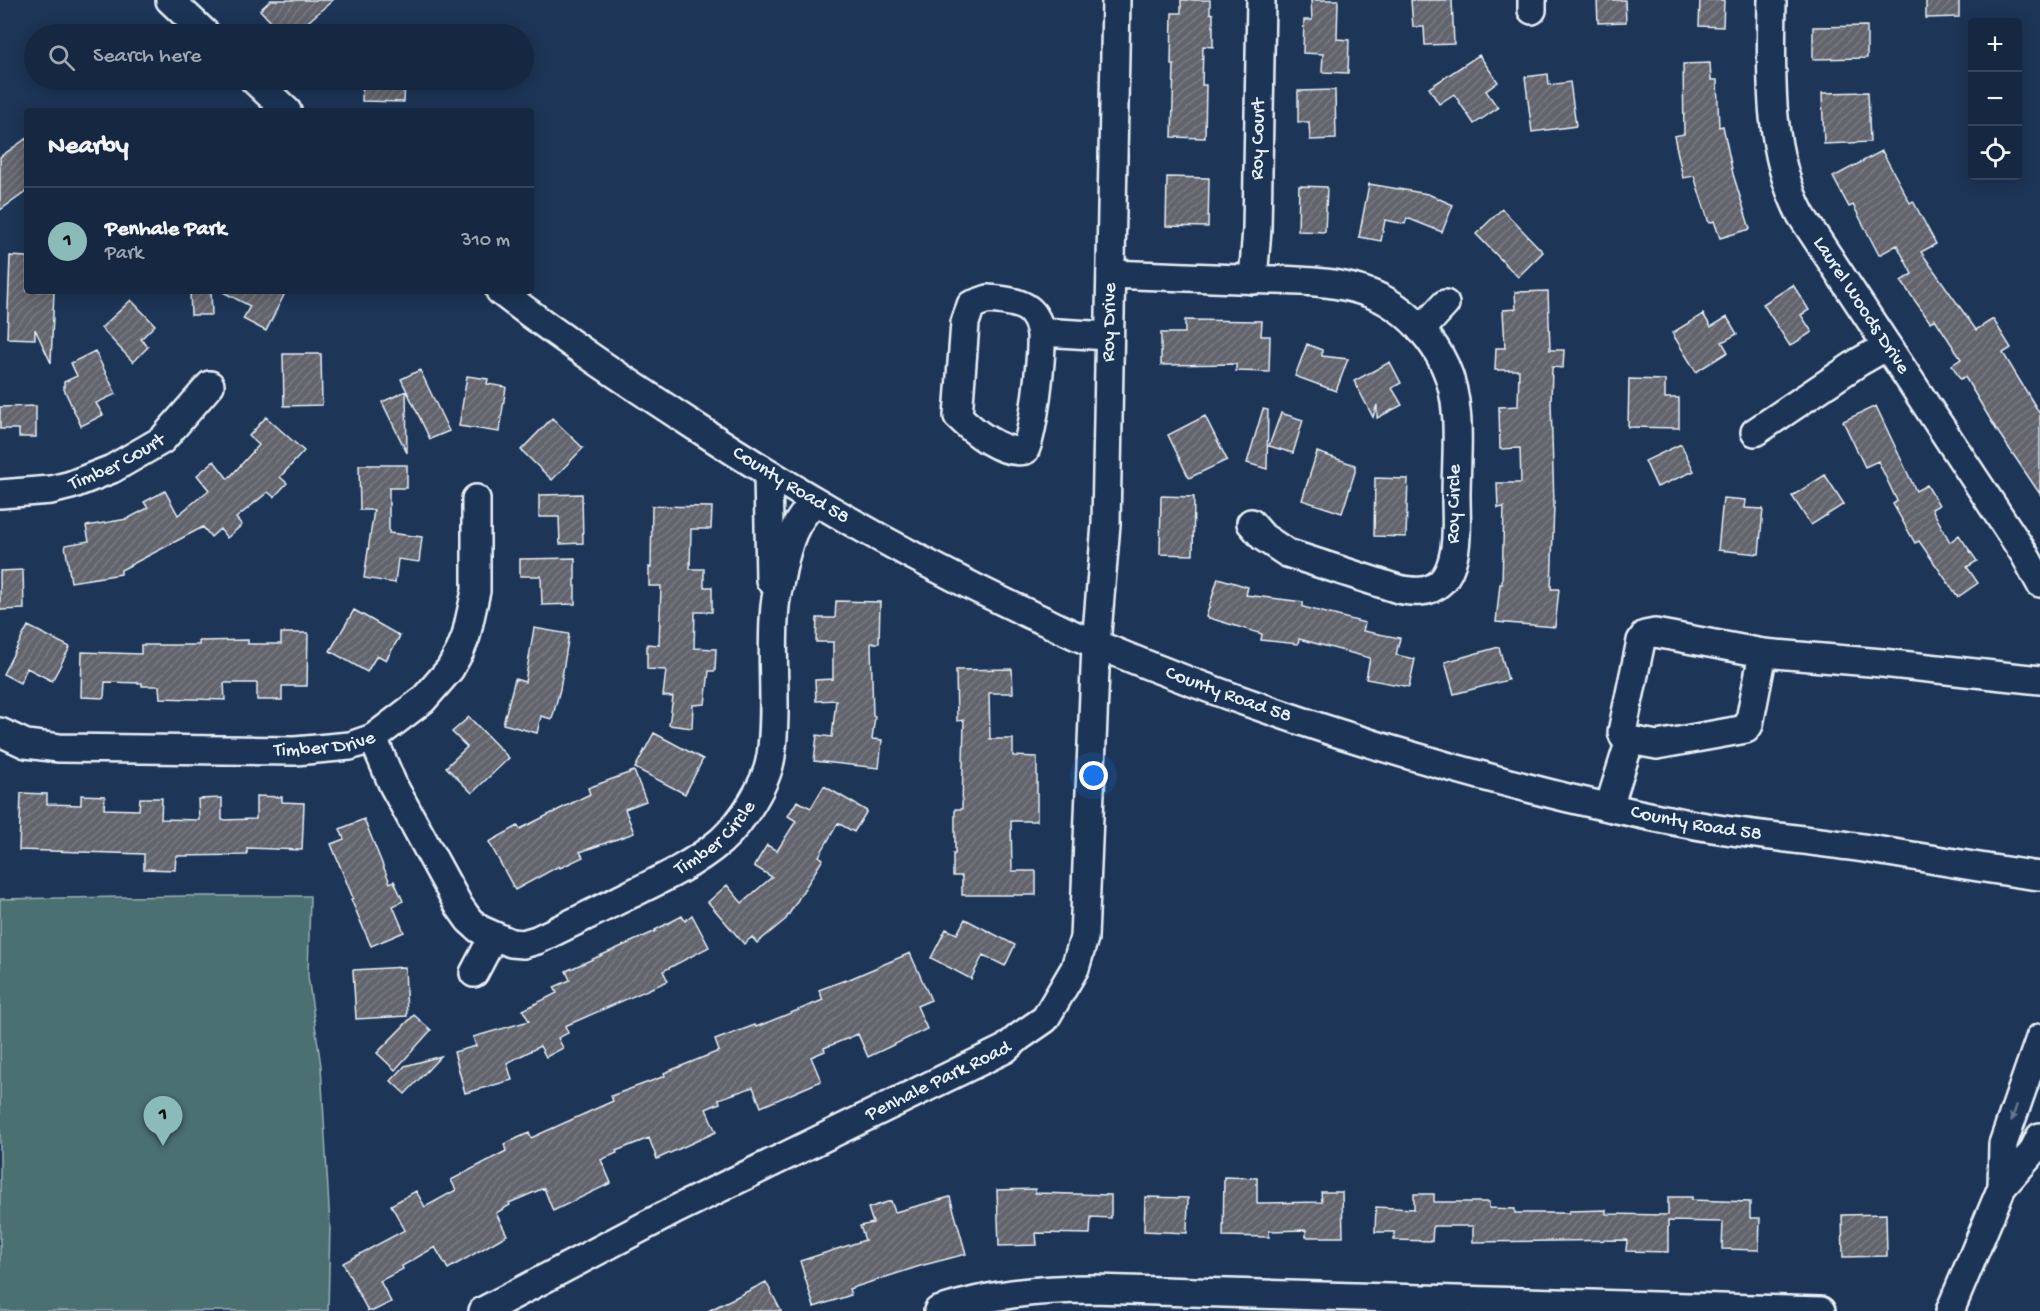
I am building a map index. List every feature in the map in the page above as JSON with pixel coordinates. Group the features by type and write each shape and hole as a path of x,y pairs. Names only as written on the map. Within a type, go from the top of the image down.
{"street":[{"path":"170,0 195,24"},
{"name":"Roy Drive","path":"1096,645 1106,524 1116,0"},
{"name":"Roy Court","path":"1253,279 1257,229 1261,0"},
{"name":"Laurel Woods Drive","path":"1772,0 1773,110 1783,173 1801,216 1986,496 2040,583"},
{"path":"265,90 284,108"},
{"name":"Roy Circle","path":"1111,274 1253,279 1340,285 1372,294 1390,303 1409,318 1431,341 1446,366 1453,389 1457,419 1456,542 1451,566 1442,581 1427,591 1412,592 1398,589 1287,553 1263,537 1251,523"},
{"name":"County Road 58","path":"504,294 613,373 815,502 977,589 1096,645 1276,714 1461,771 1609,807 1727,830 2040,876"},
{"path":"988,299 1008,301 1028,309 1037,320 1041,332 1039,367 1028,445 1025,450 1016,452 1000,446 977,432 958,416 965,323 971,305 988,299"},
{"path":"1421,330 1445,304"},
{"path":"1041,332 1109,336"},
{"path":"1755,432 1859,362 1887,346"},
{"name":"Timber Court","path":"0,494 51,490 112,470 162,440 210,385"},
{"name":"Timber Circle","path":"768,473 769,575 775,605"},
{"name":"Timber Drive","path":"0,732 26,744 71,748 295,751 350,746 373,738 423,700 450,669 460,651 476,591 476,499"},
{"name":"Timber Circle","path":"373,738 393,785 459,906 479,929 493,937 523,944 537,940 671,874 694,861 721,841 733,828 759,788 771,758 775,605 786,551 793,530 804,513 815,502"},
{"path":"1763,653 1749,725 1746,729 1657,745 1630,740 1624,736 1622,732 1641,641 1645,635 1655,633 1763,653 2040,680"},
{"name":"Penhale Park Road","path":"483,1311 677,1209 1005,1049 1019,1036 1045,1019 1075,968 1084,938 1096,645"},
{"path":"1609,807 1630,740"},
{"path":"474,973 493,937"},
{"path":"2002,1187 2003,1144 2040,1038"},
{"path":"1950,1311 2002,1187 2031,1153 2040,1137"},
{"path":"938,1311 1012,1293 1049,1289 1093,1289 1821,1311"}],"green space":[{"path":"310,896 308,976 321,1066 330,1226 328,1311 0,1311 0,899"}],"building":[{"path":"271,0 333,0 305,24 273,24 260,10"},
{"path":"1181,0 1210,0 1210,13 1213,14 1213,47 1203,46 1202,85 1206,85 1205,138 1172,137 1174,65 1171,65 1172,13 1181,13"},
{"path":"1311,0 1338,0 1337,39 1349,40 1348,73 1322,72 1323,54 1303,53 1304,20 1312,20"},
{"path":"1411,0 1452,0 1454,44 1425,45 1424,27 1413,27"},
{"path":"1597,0 1625,0 1626,22 1598,23"},
{"path":"1700,0 1724,0 1723,27 1699,26"},
{"path":"1926,0 1959,0 1959,17 1926,18"},
{"path":"1867,26 1867,58 1813,59 1813,27"},
{"path":"1479,55 1498,82 1486,91 1498,108 1474,124 1454,94 1439,104 1429,88"},
{"path":"1710,63 1711,80 1717,80 1719,127 1723,126 1733,174 1750,229 1720,238 1714,221 1709,223 1694,176 1683,178 1674,136 1684,134 1683,64"},
{"path":"1548,74 1549,85 1570,82 1576,126 1532,132 1525,77"},
{"path":"363,90 405,90 404,102 362,101"},
{"path":"1335,90 1336,139 1310,140 1309,122 1298,122 1298,91"},
{"path":"1868,92 1870,142 1824,144 1822,93"},
{"path":"24,140 24,193 0,210 0,157"},
{"path":"1882,151 1910,203 1913,201 1936,244 1921,252 1976,330 1993,319 2011,348 2003,353 2040,414 2040,494 1996,429 1965,377 1960,379 1952,365 1961,359 1935,319 1930,322 1901,281 1912,274 1897,245 1879,255 1853,205 1849,207 1833,177"},
{"path":"1167,177 1209,178 1208,227 1166,226"},
{"path":"1369,184 1428,194 1453,205 1442,232 1407,218 1405,224 1385,220 1381,241 1359,237"},
{"path":"1299,186 1327,187 1325,232 1298,231"},
{"path":"1502,209 1543,252 1518,277 1476,234"},
{"path":"10,256 24,257 24,294 54,294 51,363 35,329 35,339 7,338"},
{"path":"1793,285 1809,310 1801,315 1812,332 1790,346 1763,304"},
{"path":"1548,291 1550,350 1564,350 1563,368 1552,367 1554,505 1551,589 1559,589 1555,627 1496,622 1500,584 1502,584 1504,507 1498,508 1497,483 1521,483 1520,448 1500,449 1499,407 1518,406 1519,370 1495,370 1496,348 1505,348 1503,310 1516,309 1515,292"},
{"path":"190,294 211,294 212,315 191,315"},
{"path":"227,294 284,294 266,331 243,319 250,306"},
{"path":"131,300 155,325 141,339 148,347 133,362 101,328"},
{"path":"1703,314 1711,327 1727,317 1737,334 1722,342 1728,352 1696,372 1672,333"},
{"path":"1185,320 1262,321 1261,336 1270,336 1269,372 1236,371 1236,364 1161,365 1161,333 1185,333"},
{"path":"1307,344 1322,350 1322,356 1348,359 1336,391 1295,376"},
{"path":"95,351 116,394 96,403 103,415 81,426 64,389 64,382 77,376 71,363"},
{"path":"283,354 321,354 322,405 284,406"},
{"path":"1390,362 1401,383 1392,388 1402,405 1377,418 1377,405 1373,417 1354,381"},
{"path":"420,370 449,431 430,439 401,379"},
{"path":"467,376 488,379 487,384 506,387 499,432 459,426"},
{"path":"1629,379 1665,380 1665,398 1679,398 1679,428 1628,427"},
{"path":"406,391 407,453 382,402"},
{"path":"36,406 36,437 19,437 19,429 0,429 0,407"},
{"path":"1876,406 1916,491 1927,485 1939,505 1932,509 1950,542 1959,535 1977,561 1967,567 1978,583 1958,597 1919,541 1915,543 1893,504 1897,501 1878,461 1865,467 1843,421"},
{"path":"1263,409 1268,410 1267,469 1247,463"},
{"path":"1281,413 1303,420 1293,453 1269,446"},
{"path":"1205,416 1227,460 1189,478 1168,435"},
{"path":"266,417 304,451 280,477 287,483 274,497 268,492 236,518 242,525 227,538 220,529 211,537 203,527 121,570 121,574 71,582 65,545 89,541 86,526 127,519 148,508 144,502 165,491 178,515 209,490 197,475 214,461 228,479 259,445 249,436"},
{"path":"552,418 583,448 552,480 521,450"},
{"path":"1681,444 1694,471 1657,487 1645,461"},
{"path":"1317,452 1355,465 1355,472 1342,513 1302,500"},
{"path":"359,465 407,465 407,488 389,488 389,533 422,537 419,562 398,559 395,583 364,578 374,510 360,510"},
{"path":"1825,475 1844,504 1811,525 1792,496"},
{"path":"1375,478 1408,479 1406,537 1374,536"},
{"path":"582,494 583,543 560,544 559,517 539,517 539,495"},
{"path":"1161,496 1194,497 1193,555 1160,554"},
{"path":"1723,498 1746,500 1745,508 1763,509 1759,554 1718,550"},
{"path":"652,506 712,507 711,529 691,529 690,569 704,569 704,587 712,587 712,612 695,612 694,648 716,649 715,671 709,671 705,704 693,705 692,728 669,725 673,697 663,696 666,670 647,669 647,644 659,645 661,586 649,586"},
{"path":"575,558 575,604 542,605 541,576 520,576 520,559"},
{"path":"23,570 24,609 0,610 0,571"},
{"path":"1218,578 1248,587 1246,595 1303,602 1303,607 1365,623 1363,631 1400,638 1396,655 1415,659 1409,687 1366,679 1370,658 1299,639 1298,644 1261,640 1262,634 1206,617"},
{"path":"836,601 880,602 879,643 871,643 873,716 875,716 872,739 882,740 879,768 814,761 817,735 832,737 836,700 816,701 815,680 833,679 833,642 816,642 817,618 835,618"},
{"path":"354,610 400,636 386,660 377,655 367,672 330,651"},
{"path":"28,626 70,647 52,681 27,668 20,683 3,674"},
{"path":"534,628 569,634 560,689 552,719 541,716 537,733 503,724 515,679 525,682"},
{"path":"281,633 308,633 307,686 282,686 282,700 257,700 257,683 224,683 225,700 160,698 159,686 105,682 104,698 81,697 82,652 141,654 141,645 199,645 199,641 248,640 248,644 281,644"},
{"path":"1499,647 1508,680 1454,694 1445,662"},
{"path":"1012,669 1013,693 989,693 990,739 1013,739 1013,756 1037,757 1037,821 1011,821 1012,871 1036,871 1036,895 962,895 962,876 953,876 955,809 962,809 964,720 957,721 956,670"},
{"path":"469,717 509,758 472,793 446,767 467,747 452,732"},
{"path":"654,733 703,759 685,794 635,768"},
{"path":"634,771 646,801 625,809 634,833 580,852 583,857 560,868 559,866 515,890 489,842 518,826 520,829 590,794 588,788"},
{"path":"824,786 867,811 854,832 838,823 819,856 823,859 786,919 757,943 752,937 744,944 708,902 727,885 742,903 772,877 754,866 767,845 777,851 796,821 788,816 797,801 811,808"},
{"path":"21,793 47,794 47,804 81,805 81,795 105,796 104,809 139,810 140,798 162,798 161,819 199,820 198,799 222,798 222,820 256,819 256,796 282,797 282,802 304,803 302,850 247,848 247,855 176,856 175,870 144,869 144,854 19,850"},
{"path":"364,819 390,883 394,881 403,901 393,906 404,932 371,946 331,844 344,839 340,829"},
{"path":"692,915 709,947 663,971 668,981 565,1026 568,1033 558,1038 563,1048 546,1057 540,1046 507,1063 512,1080 465,1093 454,1052 476,1046 473,1037 529,1021 523,1010 557,993 554,987 570,980 566,971 656,931 682,916 685,921"},
{"path":"965,919 1015,945 1005,966 983,955 971,979 931,958 946,929 957,934"},
{"path":"910,953 931,1000 917,1006 927,1029 868,1057 858,1034 824,1048 825,1051 811,1057 821,1081 761,1107 753,1087 719,1099 720,1103 706,1109 716,1132 657,1159 649,1138 616,1151 617,1153 601,1160 611,1183 553,1211 544,1188 509,1203 510,1205 496,1213 507,1235 448,1269 435,1247 402,1266 403,1269 380,1281 391,1302 373,1311 368,1311 343,1263 405,1230 391,1205 416,1191 425,1207 456,1190 451,1180 506,1151 504,1144 529,1133 531,1138 613,1101 611,1096 665,1076 664,1073 719,1051 715,1040 755,1025 756,1027 823,1000 819,990"},
{"path":"405,967 407,1016 356,1019 353,970"},
{"path":"414,1015 431,1030 395,1070 377,1053"},
{"path":"441,1056 405,1094 391,1081 405,1066"},
{"path":"1224,1177 1257,1178 1257,1203 1322,1202 1321,1192 1342,1192 1343,1237 1306,1237 1306,1230 1269,1231 1269,1237 1223,1236"},
{"path":"1035,1189 1035,1193 1111,1195 1111,1218 1091,1217 1090,1234 1036,1233 1037,1245 999,1246 997,1190"},
{"path":"1414,1194 1434,1194 1434,1202 1489,1202 1489,1208 1515,1209 1515,1213 1606,1210 1606,1214 1668,1215 1668,1197 1750,1202 1750,1218 1760,1218 1759,1250 1722,1249 1723,1222 1668,1221 1668,1252 1626,1251 1627,1240 1473,1242 1473,1226 1433,1226 1432,1241 1394,1240 1394,1232 1375,1232 1376,1207 1414,1209"},
{"path":"950,1197 966,1254 849,1289 851,1295 814,1307 800,1261 865,1240 860,1226 873,1223 868,1208 891,1201 895,1212"},
{"path":"1145,1197 1188,1198 1187,1233 1144,1231"},
{"path":"1886,1214 1887,1256 1843,1257 1842,1215"},
{"path":"766,1282 781,1311 708,1311"}],"place":[{"name":"Penhale Park","path":"163,1146"}]}
